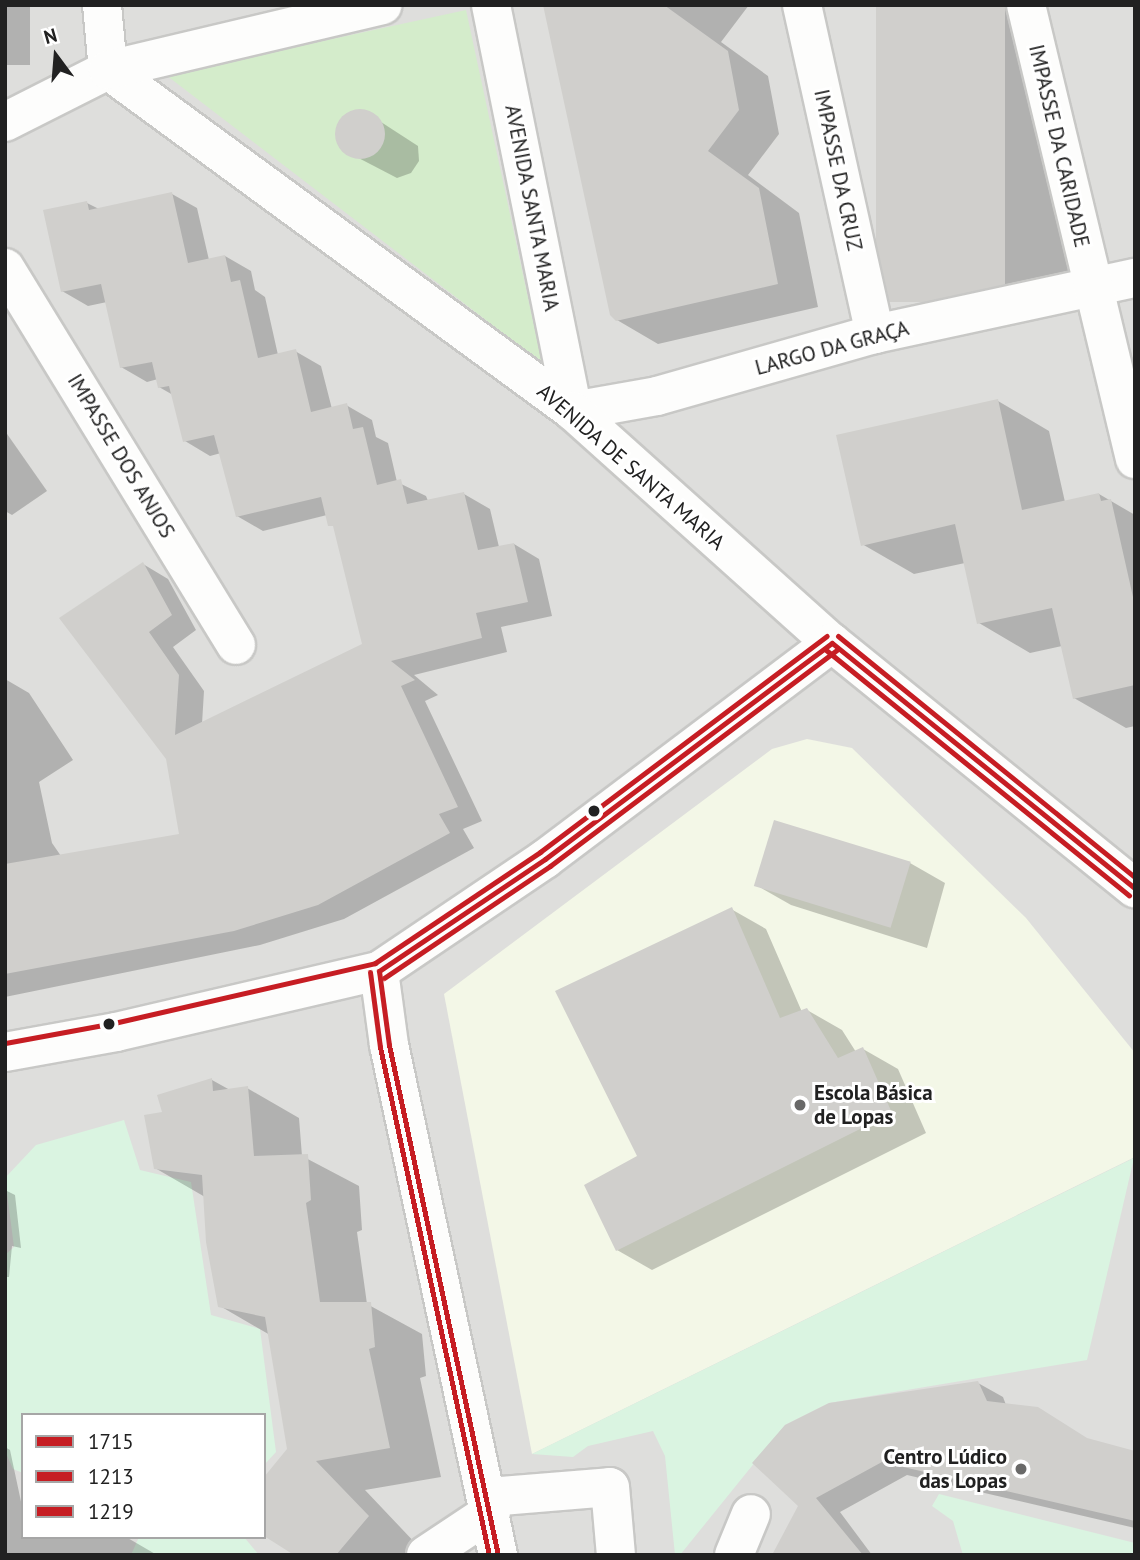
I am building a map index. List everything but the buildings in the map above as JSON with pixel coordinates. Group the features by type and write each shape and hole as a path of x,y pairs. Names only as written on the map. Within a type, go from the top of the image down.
{"street":[{"path":"103,5 108,70"},
{"path":"5,122 108,70 382,5"},
{"name":"AVENIDA SANTA MARIA","path":"491,5 573,411"},
{"name":"IMPASSE DA CRUZ","path":"802,5 875,334"},
{"name":"IMPASSE DA CARIDADE","path":"1026,5 1092,286"},
{"name":"AVENIDA DE SANTA MARIA","path":"108,70 573,411 832,643 1135,888"},
{"name":"IMPASSE DOS ANJOS","path":"5,268 236,645"},
{"name":"LARGO DA GRAÇA","path":"573,411 657,396 875,334 1135,278"},
{"path":"1092,286 1135,459"},
{"path":"5,1052 116,1031 379,971 545,859 832,643"},
{"path":"379,971 389,1045 490,1505 498,1555"},
{"path":"426,1555 490,1505 610,1487 616,1555"},
{"path":"734,1555 751,1514"}],"shaded area":[{"path":"5,5 1135,5 1135,1555 5,1555"},
{"name":"Escola Básica de Lopas","path":"807,739 852,748 1026,918 1135,1053 1135,1157 532,1454 444,994 772,749"},
{"path":"124,1120 140,1170 191,1182 211,1315 260,1329 276,1452 266,1463 266,1413 21,1413 21,1472 13,1469 5,1451 5,1255 14,1247 5,1178 36,1145"},
{"path":"1134,1158 1087,1360 829,1403 785,1425 680,1555 675,1555 665,1456 653,1431 588,1446 573,1457 532,1454"},
{"path":"939,1494 1135,1543 1135,1555 963,1555 953,1521 932,1506"},
{"path":"138,1539 246,1539 259,1555 131,1555"}],"green space":[{"path":"466,10 542,363 166,75"}],"transit line":[{"name":"1219","path":"5,1043 114,1023 375,963 540,852 827,636"},
{"name":"1219","path":"838,636 1135,877"},
{"name":"1715","path":"832,643 1135,888"},
{"name":"1715","path":"379,971 545,859 832,643"},
{"name":"1213","path":"826,650 1129,895"},
{"name":"1213","path":"384,978 550,866 837,650"},
{"name":"1715","path":"379,971 389,1045 498,1555"},
{"name":"1213","path":"370,972 380,1047 489,1555"}],"place":[{"name":"Escola Básica de Lopas","path":"800,1105"},
{"name":"Centro Lúdico das Lopas","path":"1021,1469"}]}
